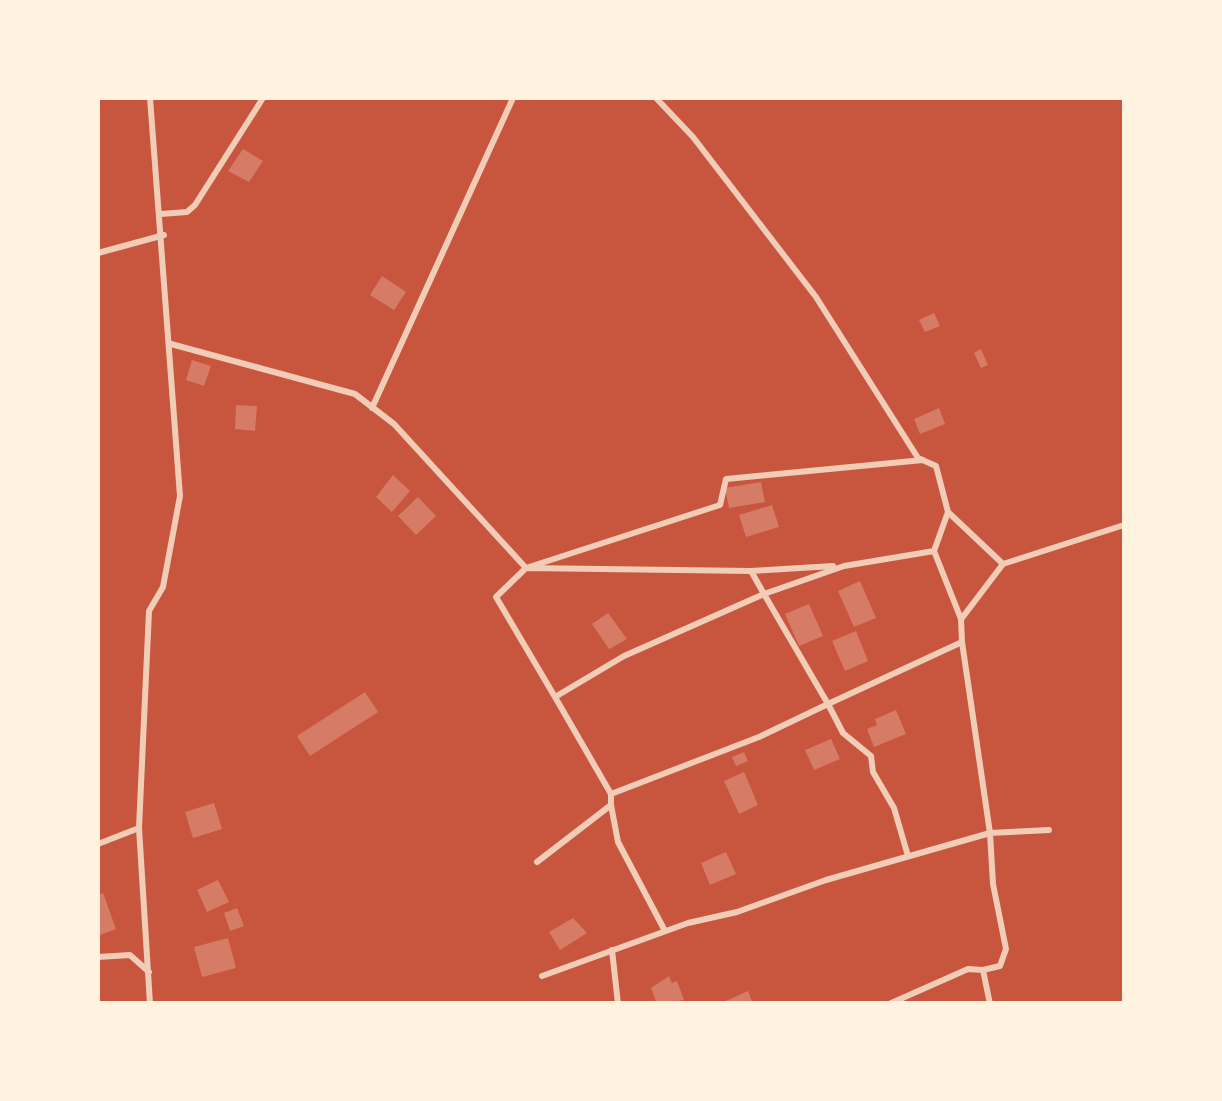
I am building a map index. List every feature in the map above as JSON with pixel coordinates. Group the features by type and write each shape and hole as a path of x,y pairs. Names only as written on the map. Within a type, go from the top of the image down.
{"street":[{"path":"150,98 164,235 180,496 163,588 149,611 139,828 150,1004"},
{"path":"162,214 186,212 195,205 263,98"},
{"path":"372,408 513,98"},
{"path":"656,98 693,137 816,296 882,406 923,460 936,466 948,512 1003,564"},
{"path":"98,253 164,235"},
{"path":"170,344 354,394 394,424 526,568 751,572 844,566 934,551"},
{"path":"665,932 618,842 611,794 496,596 526,568 720,505 726,480 923,460"},
{"path":"888,1004 968,969 1000,966 1006,949 993,884 990,832 961,619 934,551 948,512"},
{"path":"961,619 1003,564 1124,525"},
{"path":"555,697 624,656 764,594 844,566"},
{"path":"751,572 843,732 871,756 908,856"},
{"path":"611,794 759,738 962,642"},
{"path":"537,862 611,806"},
{"path":"98,844 139,828"},
{"path":"542,976 665,932 990,832 1049,830"},
{"path":"612,950 618,1004"},
{"path":"98,956 130,955 150,972"},
{"path":"983,970 990,1004"}],"building":[{"path":"243,149 263,161 249,182 228,171"},
{"path":"382,276 406,292 394,310 370,295"},
{"path":"934,313 940,326 925,332 919,320"},
{"path":"981,349 988,365 981,368 974,353"},
{"path":"192,360 211,366 204,386 186,380"},
{"path":"236,405 257,406 255,431 235,429"},
{"path":"939,408 945,424 920,434 914,419"},
{"path":"393,475 410,491 392,512 376,497"},
{"path":"761,482 765,502 729,508 725,488"},
{"path":"418,497 436,516 416,535 398,516"},
{"path":"772,505 779,527 746,537 739,515"},
{"path":"860,581 876,618 854,627 838,591"},
{"path":"809,604 823,636 799,646 785,614"},
{"path":"608,613 627,639 609,649 592,624"},
{"path":"856,631 868,661 845,671 832,641"},
{"path":"365,692 378,712 310,756 297,736"},
{"path":"896,710 906,734 874,747 867,729 877,725 875,719"},
{"path":"831,739 840,759 814,770 805,750"},
{"path":"744,752 748,761 736,766 732,757"},
{"path":"744,772 758,805 739,814 724,781"},
{"path":"214,803 222,829 193,838 185,812"},
{"path":"726,852 736,874 710,885 701,863"},
{"path":"218,880 229,902 207,912 197,890"},
{"path":"103,893 116,929 98,936 98,895"},
{"path":"237,908 244,926 230,931 224,913"},
{"path":"573,918 587,933 560,950 549,932"},
{"path":"228,938 236,968 202,977 194,947"},
{"path":"669,976 672,983 677,981 684,1000 657,1004 651,988"},
{"path":"748,991 753,1004 719,1004"}]}
